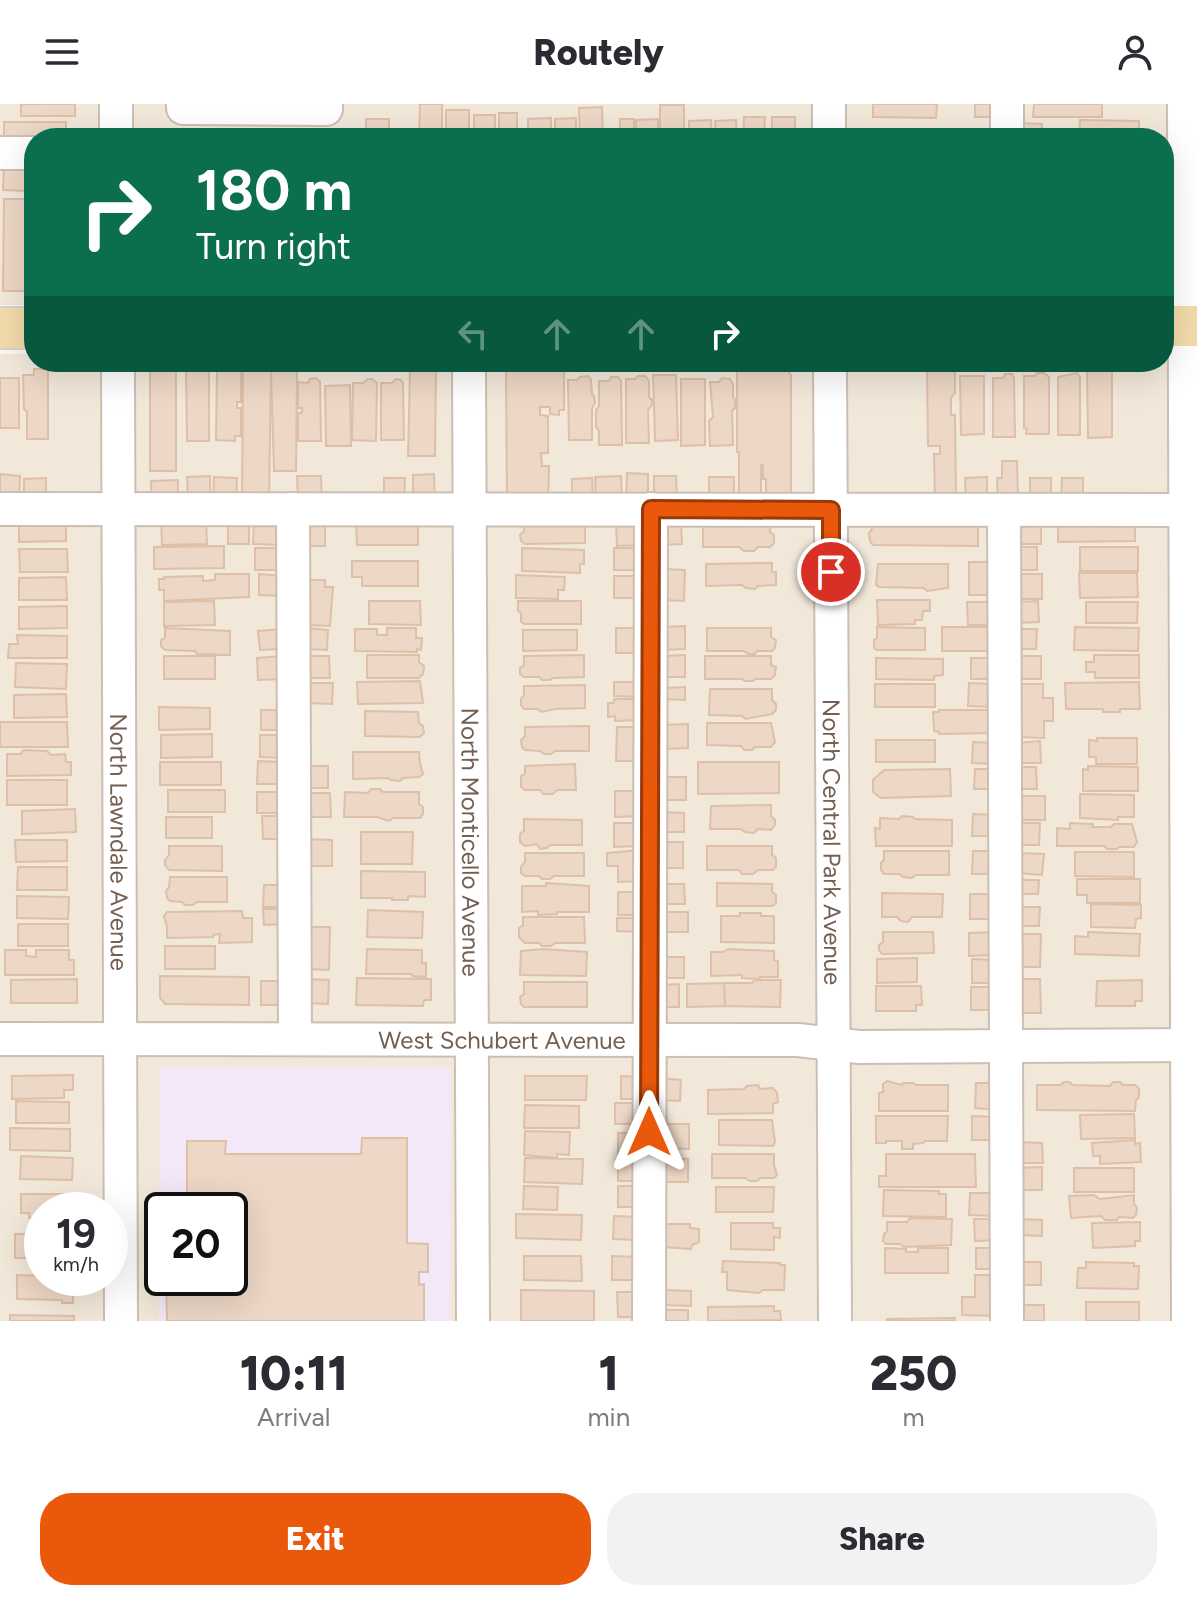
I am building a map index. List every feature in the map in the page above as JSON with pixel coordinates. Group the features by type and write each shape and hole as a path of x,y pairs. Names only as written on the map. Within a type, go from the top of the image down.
{"main road":[{"path":"0,328 24,328"}],"street":[{"path":"116,104 116,128"},
{"path":"183,104 183,108 326,109 326,104"},
{"path":"829,104 829,128"},
{"path":"1007,104 1007,128"},
{"path":"1184,104 1182,326 1191,510 1192,1045 1188,1321"},
{"path":"0,153 24,153"},
{"name":"North Lawndale Avenue","path":"118,372 121,1321"},
{"name":"North Monticello Avenue","path":"469,372 473,1321"},
{"name":"North Central Park Avenue","path":"830,372 835,1321"},
{"path":"0,509 1191,510"},
{"path":"293,509 295,1039"},
{"path":"649,1321 651,509"},
{"path":"1004,510 1007,1321"},
{"name":"West Schubert Avenue","path":"0,1039 798,1040 859,1047 1192,1045"}],"shaded area":[{"path":"0,104 1197,104 1197,307 1174,309 1174,128 24,128 24,305 0,305"},
{"path":"0,354 24,354 24,372 1174,372 1174,356 1197,356 1197,1321 0,1321"},
{"path":"160,1068 451,1068 450,1321 159,1321 159,1296 248,1296 248,1192 160,1192"}],"building":[{"path":"21,104 75,104 75,116 21,116"},
{"path":"420,104 442,104 442,128 419,128"},
{"path":"873,104 937,104 936,118 873,117"},
{"path":"975,104 997,104 997,117 975,117"},
{"path":"1034,104 1102,104 1102,117 1033,117"},
{"path":"660,105 684,105 684,128 660,128"},
{"path":"602,107 603,128 580,128 579,108"},
{"path":"446,110 469,110 469,128 446,128"},
{"path":"499,113 517,113 517,128 499,128"},
{"path":"474,115 495,115 495,128 474,128"},
{"path":"744,117 765,117 764,128 743,128"},
{"path":"772,117 795,117 795,128 772,128"},
{"path":"551,118 551,128 528,128 528,119"},
{"path":"576,118 576,128 555,128 555,119"},
{"path":"366,119 389,119 389,128 366,128"},
{"path":"620,119 634,119 634,128 620,128"},
{"path":"658,119 658,128 636,128 636,120"},
{"path":"711,120 711,128 689,128 689,121"},
{"path":"736,120 736,128 715,128 715,121"},
{"path":"1080,120 1139,121 1139,128 1080,128"},
{"path":"4,122 66,122 66,128 24,128 24,140 4,145"},
{"path":"1019,123 1042,124 1042,128 1019,128"},
{"path":"4,166 24,167 24,191 3,190"},
{"path":"4,199 24,199 24,291 3,291"},
{"path":"34,372 48,372 48,439 27,439 23,375 34,375"},
{"path":"150,372 176,372 176,471 150,471"},
{"path":"186,372 209,372 209,441 187,441"},
{"path":"217,372 241,372 241,402 237,402 237,408 241,408 241,436 235,436 235,441 216,440"},
{"path":"243,372 271,372 269,502 242,502"},
{"path":"271,372 297,372 296,471 274,471"},
{"path":"410,372 436,372 435,456 408,456"},
{"path":"506,372 564,372 564,410 559,410 559,415 550,414 550,407 540,407 540,415 548,416 548,453 541,453 542,466 549,466 548,503 507,503"},
{"path":"737,372 789,372 791,503 766,503 763,465 761,496 739,496"},
{"path":"927,372 955,372 951,415 955,415 956,500 935,500 934,454 940,454 940,446 928,446"},
{"path":"1087,372 1112,372 1112,437 1088,438"},
{"path":"1037,373 1049,377 1049,434 1026,434 1027,429 1024,428 1024,376 1035,376"},
{"path":"1077,373 1080,377 1080,435 1058,435 1058,377"},
{"path":"1005,374 1012,374 1014,378 1015,437 993,437 993,378 1003,378"},
{"path":"653,375 676,375 678,440 655,441"},
{"path":"588,376 595,403 592,408 592,440 569,440 568,380"},
{"path":"645,376 649,381 652,405 648,410 649,443 626,443 626,379"},
{"path":"960,376 984,376 984,434 961,435"},
{"path":"611,377 618,377 621,381 622,445 599,445 596,410 599,406 599,381 609,381"},
{"path":"0,378 19,378 19,428 0,428"},
{"path":"316,378 320,382 321,441 298,441 298,413 302,413 302,408 298,408 298,382 308,383"},
{"path":"722,378 730,379 733,384 733,445 710,446 709,421 713,417 710,382 719,382"},
{"path":"368,379 377,383 376,441 352,440 353,383 363,383"},
{"path":"396,379 403,383 404,440 381,440 381,383 392,383"},
{"path":"681,379 705,379 705,445 681,446"},
{"path":"350,385 351,446 326,446 325,386"},
{"path":"1002,461 1017,461 1018,500 998,501 997,478 1002,478"},
{"path":"627,473 648,474 648,503 626,503"},
{"path":"0,474 20,476 19,500 0,499"},
{"path":"434,474 435,503 413,503 413,475"},
{"path":"210,476 210,500 188,500 187,477"},
{"path":"297,476 321,476 322,501 298,501"},
{"path":"621,476 622,500 596,500 595,477"},
{"path":"654,476 676,476 677,501 654,501"},
{"path":"214,477 237,478 236,501 213,500"},
{"path":"709,477 734,477 734,500 709,500"},
{"path":"987,477 987,501 966,501 965,478"},
{"path":"46,478 46,501 24,501 24,479"},
{"path":"384,478 405,478 404,501 384,501"},
{"path":"592,478 593,500 572,501 572,479"},
{"path":"1030,478 1051,478 1051,501 1030,500"},
{"path":"1062,478 1083,478 1083,501 1061,501"},
{"path":"178,480 178,501 152,502 151,481"},
{"path":"1135,519 1135,541 1058,542 1058,520"},
{"path":"19,520 66,520 66,541 19,542"},
{"path":"161,520 206,520 207,544 162,545"},
{"path":"356,520 418,520 418,545 357,545"},
{"path":"872,520 978,520 978,546 873,545 869,533"},
{"path":"524,521 585,521 585,543 525,544 520,535 524,531"},
{"path":"1015,521 1041,521 1041,544 1015,544"},
{"path":"228,522 249,522 249,544 228,544"},
{"path":"254,522 282,522 281,545 253,544"},
{"path":"703,522 771,522 770,532 774,535 774,543 754,551 744,551 739,547 703,547"},
{"path":"302,523 325,523 325,546 302,546"},
{"path":"641,523 642,545 617,546 616,524"},
{"path":"659,525 681,525 682,544 660,545"},
{"path":"224,546 224,568 154,569 154,547"},
{"path":"1015,547 1037,547 1037,570 1015,570"},
{"path":"1080,547 1138,547 1138,571 1080,571"},
{"path":"255,548 283,548 282,570 255,570"},
{"path":"522,548 584,550 584,564 580,564 580,573 522,571"},
{"path":"614,548 639,548 639,570 614,570"},
{"path":"19,549 67,549 68,572 20,572"},
{"path":"352,561 418,561 418,586 362,586 362,577 352,577"},
{"path":"969,562 993,562 993,595 969,595"},
{"path":"772,563 776,585 755,589 742,585 706,586 706,564"},
{"path":"878,564 948,564 948,588 927,591 924,588 879,587 876,585"},
{"path":"663,569 685,570 684,601 662,600"},
{"path":"1079,573 1137,573 1138,597 1080,598"},
{"path":"215,574 249,574 249,597 164,601 164,590 159,590 159,579 164,577 203,576 203,581 215,580"},
{"path":"259,574 284,576 283,596 259,595"},
{"path":"1017,574 1042,574 1042,599 1017,599"},
{"path":"516,575 565,577 564,590 558,590 558,599 516,598"},
{"path":"614,576 638,576 638,598 614,598"},
{"path":"66,577 67,600 19,600 19,578"},
{"path":"305,580 325,580 325,587 333,587 330,626 305,625"},
{"path":"877,600 930,600 930,611 923,611 922,620 915,620 915,624 878,625"},
{"path":"214,601 215,625 164,626 164,602"},
{"path":"369,601 420,601 421,625 369,624"},
{"path":"518,601 581,601 581,624 524,624 518,611"},
{"path":"1038,601 1039,622 1015,623 1014,602"},
{"path":"967,602 992,602 993,625 968,625"},
{"path":"1086,602 1138,602 1137,623 1086,623"},
{"path":"67,606 67,628 19,629 19,607"},
{"path":"685,626 685,649 663,650 662,627"},
{"path":"877,627 925,628 925,650 877,650 874,640 877,638"},
{"path":"942,627 990,627 989,651 942,651"},
{"path":"1075,627 1139,628 1138,651 1074,650"},
{"path":"165,628 230,631 230,655 165,650 161,640 165,638"},
{"path":"306,628 328,630 327,650 305,649"},
{"path":"387,628 416,628 416,638 422,638 421,650 355,651 355,629 377,629 377,635 387,635"},
{"path":"616,628 639,628 640,653 616,653"},
{"path":"707,628 771,628 771,637 776,640 775,648 755,654 707,651"},
{"path":"281,629 282,649 260,650 258,631"},
{"path":"1016,629 1037,629 1036,649 1016,649"},
{"path":"523,630 577,630 577,650 523,651"},
{"path":"17,635 67,636 67,658 8,658 9,644 18,644"},
{"path":"367,655 419,655 419,662 424,666 423,674 419,678 367,678"},
{"path":"584,655 584,677 542,680 520,674 524,656"},
{"path":"685,655 685,677 663,677 663,656"},
{"path":"1094,655 1139,655 1139,678 1095,678 1095,672 1086,672 1086,662 1094,662"},
{"path":"164,656 215,656 215,679 164,679"},
{"path":"282,656 283,679 258,680 257,658"},
{"path":"303,656 329,656 330,678 304,678"},
{"path":"705,656 771,656 771,665 776,667 775,675 771,679 753,681 705,679"},
{"path":"1017,656 1041,656 1041,679 1017,679"},
{"path":"876,658 943,659 943,675 934,676 934,680 876,679"},
{"path":"971,658 994,658 994,679 971,679"},
{"path":"16,663 67,664 66,689 15,687"},
{"path":"420,681 423,703 358,704 357,682"},
{"path":"614,682 638,682 638,697 614,696"},
{"path":"1139,682 1140,709 1103,712 1103,709 1066,709 1065,683"},
{"path":"306,683 333,683 332,704 305,703"},
{"path":"969,683 994,684 993,707 968,706"},
{"path":"875,684 935,684 935,707 875,707"},
{"path":"1013,684 1043,684 1043,698 1053,698 1053,721 1044,721 1044,738 1013,737"},
{"path":"585,685 585,708 541,712 538,709 524,709 521,705 524,686"},
{"path":"685,687 685,700 664,699 664,688"},
{"path":"710,689 772,689 776,710 772,714 746,719 742,716 709,715"},
{"path":"66,694 67,717 14,718 14,695"},
{"path":"614,699 637,699 637,720 615,721 615,716 608,717 608,703 614,703"},
{"path":"159,707 210,708 210,729 159,730"},
{"path":"261,710 284,710 284,730 261,730"},
{"path":"997,710 997,733 939,734 934,731 933,712"},
{"path":"365,711 418,712 424,733 420,737 365,736"},
{"path":"0,722 67,722 68,747 0,747"},
{"path":"707,723 771,723 775,742 771,747 755,747 752,750 744,750 741,746 707,745"},
{"path":"688,724 688,748 663,749 662,725"},
{"path":"589,726 589,751 544,754 522,747 525,727"},
{"path":"617,727 638,727 639,761 616,761"},
{"path":"212,734 212,757 161,758 161,735"},
{"path":"260,735 283,735 283,758 260,757"},
{"path":"1097,738 1137,738 1137,764 1096,764 1096,757 1089,757 1089,740 1097,741"},
{"path":"876,740 935,740 935,762 876,762"},
{"path":"1040,741 1041,763 1017,763 1017,743"},
{"path":"973,742 995,743 994,764 972,763"},
{"path":"24,750 65,754 66,762 71,762 71,775 7,776 7,754 20,754"},
{"path":"353,752 419,752 423,774 400,781 388,778 353,779"},
{"path":"258,761 283,762 283,784 257,784"},
{"path":"160,762 221,762 221,785 160,785"},
{"path":"698,762 779,762 779,793 698,794"},
{"path":"575,764 576,790 543,794 540,790 521,787 525,766"},
{"path":"306,766 328,766 328,788 305,788"},
{"path":"1088,766 1138,767 1138,791 1083,791 1083,769 1088,770"},
{"path":"1017,767 1036,767 1037,789 1017,789"},
{"path":"950,769 951,796 881,798 873,792 873,780 884,770"},
{"path":"975,769 999,769 998,789 974,789"},
{"path":"660,777 686,777 686,800 661,800"},
{"path":"7,780 67,780 67,805 7,805"},
{"path":"371,789 419,792 423,814 420,818 393,818 389,821 377,817 344,817 345,792 368,793"},
{"path":"168,790 225,790 225,812 168,812"},
{"path":"615,791 639,791 638,816 615,817"},
{"path":"257,792 283,792 282,813 257,813"},
{"path":"304,793 330,793 331,817 305,817"},
{"path":"1080,794 1134,795 1134,817 1118,817 1118,820 1080,818"},
{"path":"1019,796 1045,796 1045,820 1019,820"},
{"path":"771,805 775,825 771,830 758,829 754,833 741,829 710,829 711,806"},
{"path":"75,809 76,832 22,834 22,811"},
{"path":"662,812 684,813 684,832 662,832"},
{"path":"973,814 995,815 994,836 972,836"},
{"path":"262,816 283,816 284,839 263,839"},
{"path":"902,816 952,820 952,846 876,846 875,828 880,829 880,818 899,819"},
{"path":"166,817 212,817 212,838 166,838"},
{"path":"524,819 582,820 582,845 550,845 540,849 537,844 525,846 520,842"},
{"path":"614,823 639,823 639,846 614,847"},
{"path":"1017,823 1040,823 1039,845 1017,845"},
{"path":"1070,823 1093,824 1092,827 1132,824 1137,842 1134,847 1117,849 1057,846 1057,828 1070,829"},
{"path":"361,832 413,832 412,864 361,864"},
{"path":"305,839 332,840 332,866 304,866"},
{"path":"15,840 67,840 67,861 16,862"},
{"path":"660,842 683,842 683,868 660,868"},
{"path":"169,846 222,846 222,871 169,870 165,860 169,855"},
{"path":"707,846 772,846 776,867 753,874 742,874 739,870 707,870"},
{"path":"640,850 641,881 618,882 618,866 607,866 607,853"},
{"path":"884,851 949,851 949,875 916,875 912,878 884,874 881,863"},
{"path":"973,851 996,851 995,874 972,874"},
{"path":"1075,852 1134,852 1134,877 1075,876"},
{"path":"525,853 584,853 584,876 542,879 539,876 525,876 521,873 521,867 525,862"},
{"path":"1018,853 1044,854 1042,875 1017,873"},
{"path":"18,867 67,867 67,890 17,890"},
{"path":"361,871 425,872 425,897 408,896 408,900 361,898"},
{"path":"170,877 227,877 227,902 185,905 170,901 166,891"},
{"path":"1077,879 1140,879 1140,903 1087,903 1087,895 1077,895"},
{"path":"1018,880 1039,880 1038,894 1017,894"},
{"path":"546,883 589,886 589,912 538,915 538,911 522,912 522,886 546,886"},
{"path":"717,883 772,884 776,903 772,906 717,906"},
{"path":"662,884 684,884 685,904 662,904"},
{"path":"264,885 284,885 285,907 263,907"},
{"path":"618,892 641,892 641,915 618,915"},
{"path":"882,893 943,894 942,917 912,917 908,922 897,917 882,917"},
{"path":"970,894 995,894 995,919 970,919"},
{"path":"17,896 69,897 68,919 17,918"},
{"path":"1091,904 1141,905 1141,918 1136,919 1135,928 1091,927"},
{"path":"1018,907 1040,907 1039,926 1018,926"},
{"path":"263,909 284,909 284,924 264,925"},
{"path":"368,910 423,912 422,938 367,937"},
{"path":"242,911 243,918 252,918 252,942 219,943 220,934 213,937 167,938 164,916 167,912"},
{"path":"662,912 688,912 688,932 663,932"},
{"path":"740,913 774,916 774,943 721,942 721,916 740,916"},
{"path":"523,917 584,917 585,943 542,946 539,943 525,943 519,937"},
{"path":"617,918 639,918 639,932 617,931"},
{"path":"18,924 68,924 68,946 18,946"},
{"path":"307,927 330,927 329,970 306,969"},
{"path":"883,932 933,932 934,953 882,954 879,945 883,942"},
{"path":"994,932 995,955 969,956 969,933"},
{"path":"1088,932 1140,934 1139,956 1075,954 1075,936 1088,937"},
{"path":"1018,934 1041,934 1040,967 1018,967"},
{"path":"165,946 215,946 215,969 165,969"},
{"path":"367,949 422,950 426,977 366,974"},
{"path":"728,949 774,951 774,960 778,961 778,977 711,976 711,952"},
{"path":"5,950 26,950 26,956 36,957 36,950 69,950 69,960 74,960 74,975 5,975"},
{"path":"521,951 587,952 586,976 520,975"},
{"path":"662,957 684,957 684,978 662,978"},
{"path":"917,958 917,982 877,983 877,959"},
{"path":"972,959 994,960 994,983 972,983"},
{"path":"160,976 249,977 249,1005 165,1004 160,998"},
{"path":"357,978 431,979 431,1000 424,1000 423,1006 356,1005"},
{"path":"77,979 77,1003 11,1003 11,980"},
{"path":"307,979 329,980 328,1004 306,1003"},
{"path":"1018,979 1040,979 1041,1013 1018,1013"},
{"path":"755,980 781,980 780,1007 725,1006 724,983 752,983"},
{"path":"1142,980 1142,1001 1135,1001 1135,1006 1096,1006 1097,981"},
{"path":"261,981 286,981 286,1005 261,1005"},
{"path":"524,982 587,982 587,1007 524,1007 520,997 524,994"},
{"path":"724,983 725,1006 687,1007 687,984"},
{"path":"679,984 679,1007 660,1007 660,985"},
{"path":"876,986 921,986 922,1005 916,1005 916,1011 876,1011"},
{"path":"971,987 995,987 995,1010 971,1010"},
{"path":"73,1075 73,1090 64,1090 64,1098 12,1099 12,1076"},
{"path":"525,1076 587,1076 586,1100 525,1100"},
{"path":"621,1076 642,1077 642,1099 621,1099"},
{"path":"661,1078 681,1080 680,1101 659,1100"},
{"path":"887,1081 902,1085 948,1085 948,1111 879,1111 879,1093 883,1092 883,1084"},
{"path":"1064,1082 1073,1085 1110,1086 1113,1082 1120,1082 1135,1085 1139,1089 1139,1097 1135,1111 1037,1110 1037,1085 1060,1085"},
{"path":"976,1083 998,1083 999,1110 975,1108"},
{"path":"758,1085 760,1089 773,1088 777,1093 778,1102 773,1104 773,1113 708,1114 708,1090 744,1089"},
{"path":"16,1101 69,1102 69,1123 16,1123"},
{"path":"615,1103 638,1103 639,1124 615,1124"},
{"path":"525,1105 579,1106 579,1128 524,1128"},
{"path":"1134,1114 1135,1138 1081,1139 1080,1115"},
{"path":"876,1116 948,1116 947,1141 925,1141 913,1144 913,1149 902,1149 902,1141 876,1143"},
{"path":"972,1116 996,1117 996,1140 972,1140"},
{"path":"719,1120 772,1120 775,1142 773,1146 719,1145"},
{"path":"664,1124 689,1124 689,1149 663,1148"},
{"path":"10,1128 70,1129 70,1151 10,1150"},
{"path":"525,1131 570,1132 569,1155 557,1154 557,1158 524,1155"},
{"path":"618,1133 640,1133 640,1154 618,1154"},
{"path":"362,1138 407,1138 407,1243 428,1244 428,1272 419,1272 419,1285 424,1284 424,1321 167,1321 166,1296 248,1296 248,1192 187,1192 187,1141 226,1141 225,1154 361,1154"},
{"path":"1135,1140 1135,1144 1140,1143 1141,1162 1100,1164 1100,1156 1093,1156 1092,1143"},
{"path":"1018,1142 1042,1143 1043,1163 1018,1163"},
{"path":"712,1154 774,1154 777,1175 757,1181 712,1178"},
{"path":"886,1154 975,1154 976,1187 879,1187 879,1176 886,1176"},
{"path":"21,1156 73,1158 72,1180 20,1179"},
{"path":"525,1158 583,1159 582,1184 524,1182"},
{"path":"664,1158 688,1159 688,1182 664,1182"},
{"path":"618,1160 641,1161 640,1181 618,1181"},
{"path":"1042,1167 1042,1190 1019,1190 1017,1168"},
{"path":"1074,1168 1134,1168 1134,1192 1074,1192"},
{"path":"524,1186 558,1187 557,1210 523,1209"},
{"path":"618,1186 639,1186 639,1207 618,1207"},
{"path":"716,1187 774,1187 773,1212 716,1212"},
{"path":"884,1190 939,1191 939,1194 946,1194 946,1217 883,1216"},
{"path":"970,1193 995,1193 994,1216 969,1215"},
{"path":"21,1194 24,1194 24,1213 21,1213"},
{"path":"1094,1195 1100,1199 1134,1195 1136,1215 1117,1220 1105,1220 1101,1216 1071,1218 1069,1196"},
{"path":"516,1214 582,1215 581,1240 516,1238"},
{"path":"614,1216 639,1217 638,1240 613,1239"},
{"path":"910,1218 952,1219 951,1245 904,1247 883,1241 887,1222 907,1222"},
{"path":"974,1219 997,1219 998,1240 975,1241"},
{"path":"1020,1219 1042,1220 1042,1236 1020,1235"},
{"path":"1140,1222 1140,1241 1135,1241 1135,1246 1093,1248 1092,1223"},
{"path":"731,1223 773,1223 773,1228 780,1228 780,1238 774,1237 774,1250 731,1249"},
{"path":"665,1224 690,1224 690,1228 699,1229 699,1242 691,1249 664,1247"},
{"path":"15,1234 24,1234 24,1258 15,1258"},
{"path":"885,1248 918,1252 918,1248 948,1248 948,1273 885,1273"},
{"path":"976,1248 997,1248 997,1269 976,1269"},
{"path":"524,1256 581,1256 582,1281 524,1280"},
{"path":"612,1256 638,1257 638,1280 612,1280"},
{"path":"723,1261 785,1265 784,1290 763,1290 759,1293 727,1290 727,1272 722,1272"},
{"path":"1020,1262 1041,1262 1041,1285 1019,1285"},
{"path":"1086,1262 1134,1263 1134,1266 1139,1266 1138,1289 1077,1288 1078,1268 1086,1268"},
{"path":"17,1275 24,1275 24,1296 73,1296 73,1303 62,1303 62,1300 17,1299"},
{"path":"975,1275 999,1275 998,1316 962,1315 962,1297 975,1297"},
{"path":"521,1290 594,1291 594,1321 521,1321"},
{"path":"663,1290 691,1291 691,1306 663,1305"},
{"path":"617,1292 640,1292 640,1317 618,1317"},
{"path":"1086,1302 1139,1302 1139,1321 1086,1321"},
{"path":"1021,1305 1044,1305 1044,1321 1021,1321"},
{"path":"774,1306 774,1311 780,1311 781,1320 708,1321 708,1307"},
{"path":"663,1310 688,1310 688,1321 663,1321"},
{"path":"10,1315 74,1316 74,1321 10,1321"},
{"path":"955,1318 955,1321 887,1321 887,1319"}],"route":[{"path":"649,1132 651,509 831,510 831,572"}]}
